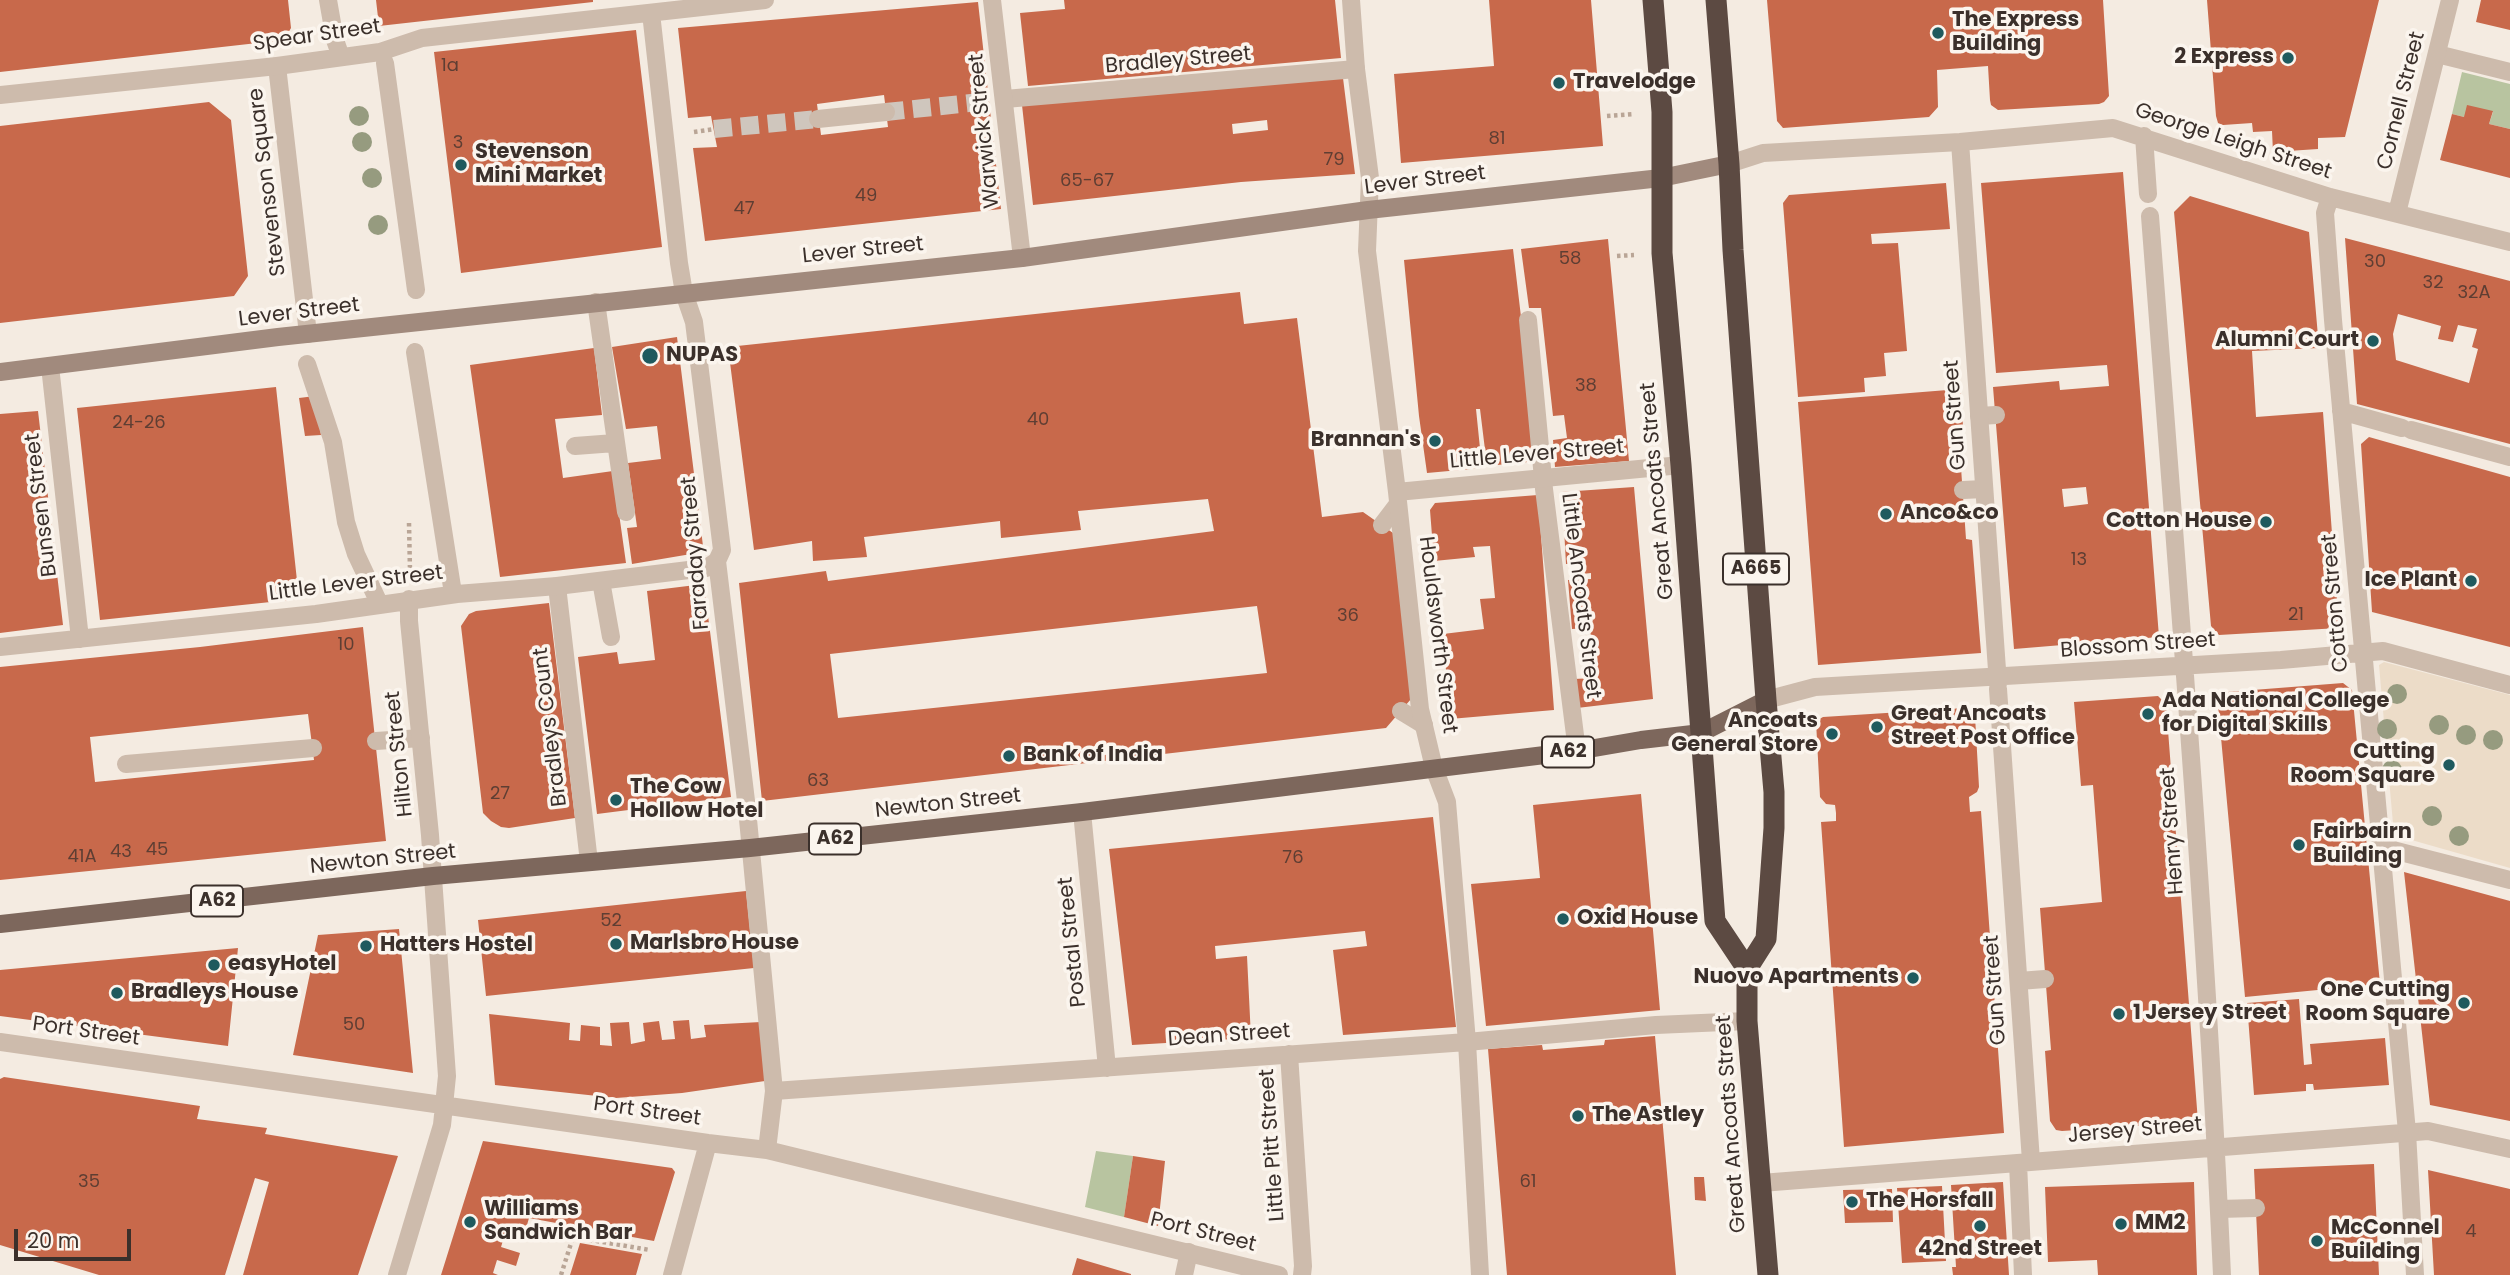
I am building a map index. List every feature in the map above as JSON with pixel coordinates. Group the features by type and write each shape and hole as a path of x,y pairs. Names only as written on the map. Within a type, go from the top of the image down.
{"highway":[{"name":"Great Ancoats Street","path":"1653,0 1662,112 1662,253 1715,921 1746,969 1747,1021 1768,1275"},
{"name":"A665","path":"1716,0 1774,792 1766,939 1746,969"}],"main road":[{"name":"Newton Street","path":"0,924 433,876 750,848 1082,812 1577,751 1701,733 1766,700"}],"street":[{"path":"328,0 341,57"},
{"name":"Spear Street","path":"0,95 277,66 380,52 422,38 765,0"},
{"name":"Warwick Street","path":"992,0 1022,258"},
{"name":"Houldsworth Street","path":"1351,0 1356,69 1370,178 1367,251 1420,709 1434,768 1447,802 1467,1042 1480,1275"},
{"name":"Cornell Street","path":"2397,213 2450,0"},
{"name":"Faraday Street","path":"651,13 684,293 694,322 722,550 717,561 750,848 774,1091"},
{"path":"2437,54 2510,72"},
{"path":"385,63 416,290"},
{"name":"Stevenson Square","path":"277,66 308,334"},
{"name":"Bradley Street","path":"1005,99 1356,69"},
{"path":"818,119 886,112"},
{"name":"George Leigh Street","path":"1729,164 1763,153 1960,142 2113,128 2330,197 2510,242"},
{"path":"2144,136 2148,194"},
{"name":"Gun Street","path":"1960,142 1987,416 1984,489 2019,981 2025,1162 2024,1275"},
{"name":"Lever Street","path":"0,372 308,334 1022,258 1368,210 1661,178 1729,164"},
{"name":"Cotton Street","path":"2330,197 2325,213 2407,1132 2415,1275"},
{"name":"Henry Street","path":"2150,216 2217,1147 2222,1275"},
{"path":"596,302 626,512"},
{"name":"Little Ancoats Street","path":"1528,320 1543,477 1577,751"},
{"path":"415,352 453,600"},
{"path":"307,364 333,442 345,522 356,554 379,603"},
{"name":"Bunsen Street","path":"50,366 80,639"},
{"path":"2341,411 2510,457"},
{"path":"575,446 615,443"},
{"name":"Little Lever Street","path":"1397,498 1543,477 1681,466"},
{"path":"1963,490 1984,489"},
{"path":"1382,525 1397,498"},
{"name":"Little Lever Street","path":"0,647 316,614 409,599 601,581 706,568 717,561"},
{"path":"601,581 611,637"},
{"name":"Bradleys Count","path":"557,586 589,862"},
{"name":"Hilton Street","path":"397,1275 442,1125 447,1076 430,835 409,599"},
{"name":"Blossom Street","path":"1766,700 1815,687 1998,684 2383,651 2510,685"},
{"path":"1401,711 1424,725"},
{"path":"376,741 421,738"},
{"path":"126,764 313,748"},
{"name":"Postal Street","path":"1082,812 1107,1068"},
{"path":"2381,847 2510,880"},
{"path":"2019,981 2045,979"},
{"name":"Dean Street","path":"774,1091 1467,1042 1656,1025 1747,1021"},
{"name":"Port Street","path":"0,1042 767,1150 1279,1275"},
{"name":"Little Pitt Street","path":"1289,1054 1302,1275"},
{"path":"767,1150 774,1091"},
{"name":"Jersey Street","path":"1761,1183 2428,1131 2510,1149"},
{"path":"672,1275 708,1143"},
{"path":"2219,1209 2256,1208"},
{"path":"1184,1275 1189,1252"}],"path":[{"path":"1607,116 1634,114"},
{"path":"683,133 714,129"},
{"path":"561,1275 573,1237 653,1250"}],"green space":[{"path":"2462,72 2510,84 2510,129 2489,124 2493,112 2464,117 2452,114"},
{"path":"1096,1151 1133,1156 1124,1217 1085,1207"}],"shaded area":[{"name":"Cutting Room Square","path":"2384,662 2510,695 2510,868 2394,835 2379,665"}],"building":[{"path":"0,0 288,0 291,28 284,40 0,72"},
{"path":"376,0 593,0 593,2 379,26"},
{"path":"1064,0 1335,0 1341,58 1028,86 1020,13 1065,9"},
{"path":"1489,0 1591,0 1603,146 1401,163 1394,74 1494,66"},
{"name":"The Express Building","path":"1767,0 2103,0 2109,96 2099,104 1998,110 1991,105 1988,66 1937,70 1938,107 1929,117 1783,128 1777,121"},
{"name":"2 Express","path":"2207,0 2379,0 2345,137 2318,138 2318,149 2273,152 2272,131 2253,132 2252,123 2218,123"},
{"path":"2481,0 2510,0 2510,30 2476,22"},
{"path":"978,2 1001,209 705,241 693,148 717,147 711,116 688,118 678,28","holes":["884,95 888,127 821,135 817,104"]},
{"path":"636,30 662,247 461,273 434,52"},
{"path":"1343,78 1355,174 1241,182 1033,205 1022,105","holes":["1267,120 1268,130 1233,134 1232,124"]},
{"path":"209,102 231,120 248,276 234,296 0,323 0,126"},
{"path":"2467,105 2493,111 2489,124 2510,129 2510,178 2440,160 2452,114 2464,117"},
{"path":"2123,172 2159,637 2014,649 1993,387 2059,381 2060,390 2109,386 2107,365 1996,373 1981,183","holes":["2086,487 2088,504 2064,507 2062,489"]},
{"path":"1946,183 1950,229 1871,234 1872,244 1898,243 1907,351 1884,353 1886,376 1864,378 1865,392 1798,397 1783,203 1789,195"},
{"name":"Cotton House","path":"2190,196 2309,232 2319,348 2252,351 2256,417 2323,412 2339,628 2219,635 2211,626 2174,212"},
{"name":"Alumni Court","path":"2345,238 2510,281 2510,444 2357,404","holes":["2398,314 2441,326 2438,339 2453,342 2458,325 2477,329 2472,347 2478,349 2469,383 2396,360 2393,334"]},
{"path":"1608,239 1629,461 1555,467 1553,440 1567,438 1564,415 1553,416 1541,308 1529,308 1521,249"},
{"path":"1513,249 1538,461 1487,466 1480,409 1476,409 1482,468 1427,473 1404,260"},
{"path":"1240,292 1244,324 1297,318 1322,517 1363,512 1393,533 1411,699 1386,728 762,801 739,583 826,571 828,581 1214,531 1208,499 1078,511 1081,530 1001,538 1000,521 864,537 867,557 813,561 812,541 754,550 728,347","holes":["1257,606 1267,673 838,718 830,654"]},
{"path":"677,337 703,546 697,553 632,564 627,528 637,527 628,463 661,459 657,426 626,429 612,347"},
{"path":"594,348 602,415 555,419 563,478 613,471 626,563 500,577 470,365"},
{"path":"276,387 299,599 100,620 77,408"},
{"name":"Anco&co","path":"1960,389 1964,438 1959,439 1966,539 1972,540 1981,653 1818,665 1798,402"},
{"path":"315,396 321,435 305,436 299,398"},
{"path":"38,411 63,625 0,633 0,414"},
{"path":"2369,437 2510,477 2510,647 2372,612 2361,444"},
{"path":"1634,487 1653,699 1577,708 1574,679 1595,678 1590,628 1572,629 1568,580 1591,579 1591,573 1573,575 1572,564 1566,564 1562,492"},
{"path":"1538,495 1554,710 1450,719 1443,634 1484,629 1480,599 1495,598 1490,546 1473,547 1475,557 1434,561 1430,510 1435,503"},
{"path":"704,584 731,797 597,814 578,657 617,652 619,664 655,660 647,591"},
{"path":"549,603 575,818 501,827 483,813 461,626 469,614 476,611"},
{"path":"363,627 386,841 0,880 0,667","holes":["308,714 314,760 95,782 90,737"]},
{"name":"Fairbairn Building","path":"2343,683 2352,690 2380,984 2245,997 2218,705 2227,692"},
{"name":"1 Jersey Street","path":"2158,696 2166,704 2198,1122 2056,1130 2050,1121 2045,1051 2051,1050 2040,908 2102,902 2093,785 2081,786 2074,702"},
{"name":"Nuovo Apartments","path":"1965,708 1975,716 1979,787 1977,792 1969,797 1970,812 1981,811 2004,1133 1844,1147 1821,822 1836,821 1836,813 1835,805 1826,804 1820,797 1816,721 1823,717"},
{"name":"Oxid House","path":"1641,794 1660,1010 1486,1026 1471,884 1540,878 1533,805"},
{"path":"1433,817 1456,1027 1343,1035 1333,950 1367,946 1365,931 1215,946 1216,959 1247,956 1251,1038 1132,1045 1109,849"},
{"name":"One Cutting Room Square","path":"2404,872 2510,901 2510,1121 2430,1105"},
{"name":"Marlsbro House","path":"746,891 754,968 486,996 478,920"},
{"path":"399,929 413,1073 293,1055 318,935"},
{"name":"Bradleys House","path":"238,948 228,1046 0,1016 0,970"},
{"path":"2299,999 2304,1065 2312,1064 2310,1044 2385,1038 2389,1085 2314,1090 2313,1084 2306,1084 2306,1091 2254,1095 2247,1003"},
{"path":"489,1014 570,1023 569,1040 580,1041 581,1025 600,1027 600,1045 612,1046 610,1023 629,1022 631,1044 645,1041 643,1023 659,1021 662,1040 675,1039 673,1021 689,1020 691,1039 706,1037 704,1025 761,1022 765,1081 682,1093 616,1098 495,1085"},
{"name":"The Astley","path":"1655,1036 1676,1275 1507,1275 1488,1049 1542,1045 1543,1050 1604,1045 1605,1040"},
{"path":"4,1077 200,1106 197,1119 267,1128 265,1134 398,1156 358,1275 243,1275 269,1182 255,1178 225,1275 99,1275 0,1245 0,1079"},
{"path":"483,1141 672,1168 675,1172 654,1241 529,1218 523,1239 505,1234 501,1247 520,1253 516,1266 497,1260 493,1273 498,1275 441,1275"},
{"path":"1133,1156 1165,1161 1158,1226 1124,1217"},
{"name":"McConnel Building","path":"2374,1164 2379,1275 2259,1275 2254,1169"},
{"path":"2428,1170 2510,1189 2510,1275 2434,1275"},
{"path":"1694,1177 1704,1177 1706,1201 1695,1200"},
{"name":"42nd Street","path":"2003,1182 2009,1275 1953,1275 1952,1267 1956,1267 1951,1185"},
{"name":"MM2","path":"2194,1182 2197,1275 2098,1275 2097,1260 2048,1262 2045,1187"},
{"path":"1942,1186 1946,1261 1902,1263 1897,1188"},
{"path":"1892,1189 1893,1222 1845,1223 1843,1190"},
{"path":"580,1243 642,1254 636,1275 570,1275"},
{"path":"1077,1258 1131,1274 1131,1275 1072,1275"}],"tunnel":[{"path":"886,112 989,101"},
{"path":"714,129 818,119"}],"place":[{"name":"The Express Building","path":"1938,33"},
{"name":"2 Express","path":"2288,58"},
{"name":"Travelodge","path":"1559,83"},
{"name":"Stevenson Mini Market","path":"461,165"},
{"name":"Alumni Court","path":"2373,341"},
{"name":"NUPAS","path":"650,356"},
{"name":"Brannan's","path":"1435,441"},
{"name":"Anco&co","path":"1886,514"},
{"name":"Cotton House","path":"2266,522"},
{"name":"Ice Plant","path":"2471,581"},
{"name":"Ada National College for Digital Skills","path":"2148,714"},
{"name":"Great Ancoats Street Post Office","path":"1877,727"},
{"name":"Ancoats General Store","path":"1832,734"},
{"name":"Bank of India","path":"1009,756"},
{"name":"Cutting Room Square","path":"2449,765"},
{"name":"The Cow Hollow Hotel","path":"616,800"},
{"name":"Fairbairn Building","path":"2299,845"},
{"name":"Oxid House","path":"1563,919"},
{"name":"Marlsbro House","path":"616,944"},
{"name":"Hatters Hostel","path":"366,946"},
{"name":"easyHotel","path":"214,965"},
{"name":"Nuovo Apartments","path":"1913,978"},
{"name":"Bradleys House","path":"117,993"},
{"name":"One Cutting Room Square","path":"2464,1003"},
{"name":"1 Jersey Street","path":"2119,1014"},
{"name":"The Astley","path":"1578,1116"},
{"name":"The Horsfall","path":"1852,1202"},
{"name":"Williams Sandwich Bar","path":"470,1222"},
{"name":"MM2","path":"2121,1224"},
{"name":"42nd Street","path":"1980,1226"},
{"name":"McConnel Building","path":"2317,1241"}]}
